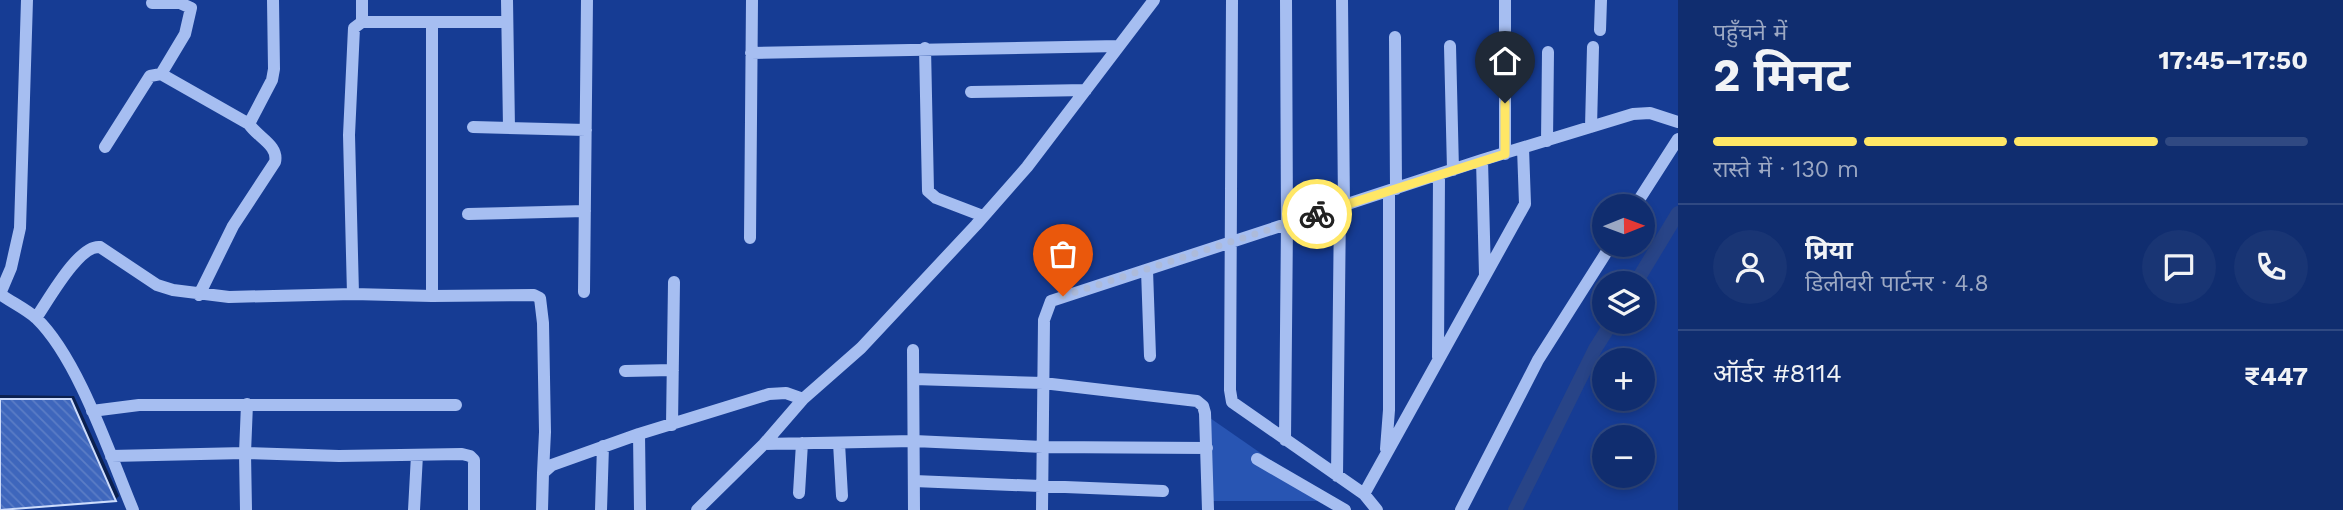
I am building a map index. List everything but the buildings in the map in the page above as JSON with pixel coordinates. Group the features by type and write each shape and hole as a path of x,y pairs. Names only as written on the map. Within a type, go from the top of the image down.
{"street":[{"path":"27,0 20,228 11,268 0,294 36,318 65,356 92,411 133,510"},
{"path":"249,124 272,80 272,0"},
{"path":"362,0 362,22"},
{"path":"507,0 509,128"},
{"path":"584,292 587,0"},
{"path":"750,238 752,0"},
{"path":"696,510 764,444 803,399 862,348 983,216 1027,167 1154,0"},
{"path":"1232,0 1231,397 1236,406 1364,494 1377,510"},
{"path":"1285,440 1286,0"},
{"path":"1337,476 1342,206 1342,0"},
{"path":"1505,0 1505,154"},
{"path":"1600,30 1601,0"},
{"path":"152,6 180,3 191,8 185,34 161,74"},
{"path":"353,294 349,135 355,28 362,22 507,22"},
{"path":"432,22 432,296"},
{"path":"1386,454 1395,37"},
{"path":"751,52 1119,46"},
{"path":"1450,46 1452,170"},
{"path":"1591,127 1593,47"},
{"path":"925,48 928,191 936,198 983,216"},
{"path":"1547,141 1548,52"},
{"path":"105,147 150,76 161,74 249,124 256,134 272,147 277,156 275,162 233,226 199,295"},
{"path":"971,92 1086,90"},
{"path":"1042,510 1044,320 1051,301 1482,160 1633,114 1650,113 1678,122"},
{"path":"473,127 586,130"},
{"path":"1643,194 1678,139"},
{"path":"1364,494 1525,204 1523,148"},
{"path":"1482,160 1485,275"},
{"path":"1438,175 1438,361"},
{"path":"468,214 585,211"},
{"path":"36,318 80,255 94,246 100,247 156,285 199,295 534,295 540,298 543,323 545,432 541,510"},
{"path":"1461,510 1538,360 1603,257"},
{"path":"1147,270 1150,356"},
{"path":"673,425 674,282"},
{"path":"913,350 914,510"},
{"path":"625,371 673,370"},
{"path":"914,379 1043,383 1197,401 1203,406 1205,413 1208,510"},
{"path":"543,473 552,465 603,446 777,392 803,399"},
{"path":"246,510 247,404"},
{"path":"92,411 139,405 456,405"},
{"path":"639,434 640,510"},
{"path":"764,444 914,441 1042,447 1207,448"},
{"path":"799,493 802,443"},
{"path":"839,443 842,496"},
{"path":"601,510 603,446"},
{"path":"111,456 245,453 470,456 474,460 474,510"},
{"path":"414,510 417,455"},
{"path":"1257,459 1345,510"},
{"path":"914,481 1163,491"}],"shaded area":[{"path":"1210,418 1330,501 1206,501"}],"waterway":[{"path":"1643,271 1678,213"},
{"path":"1515,510 1604,334"}],"way so far":[{"path":"1063,296 1317,214"}],"route":[{"path":"1317,214 1505,154 1505,103"}]}
